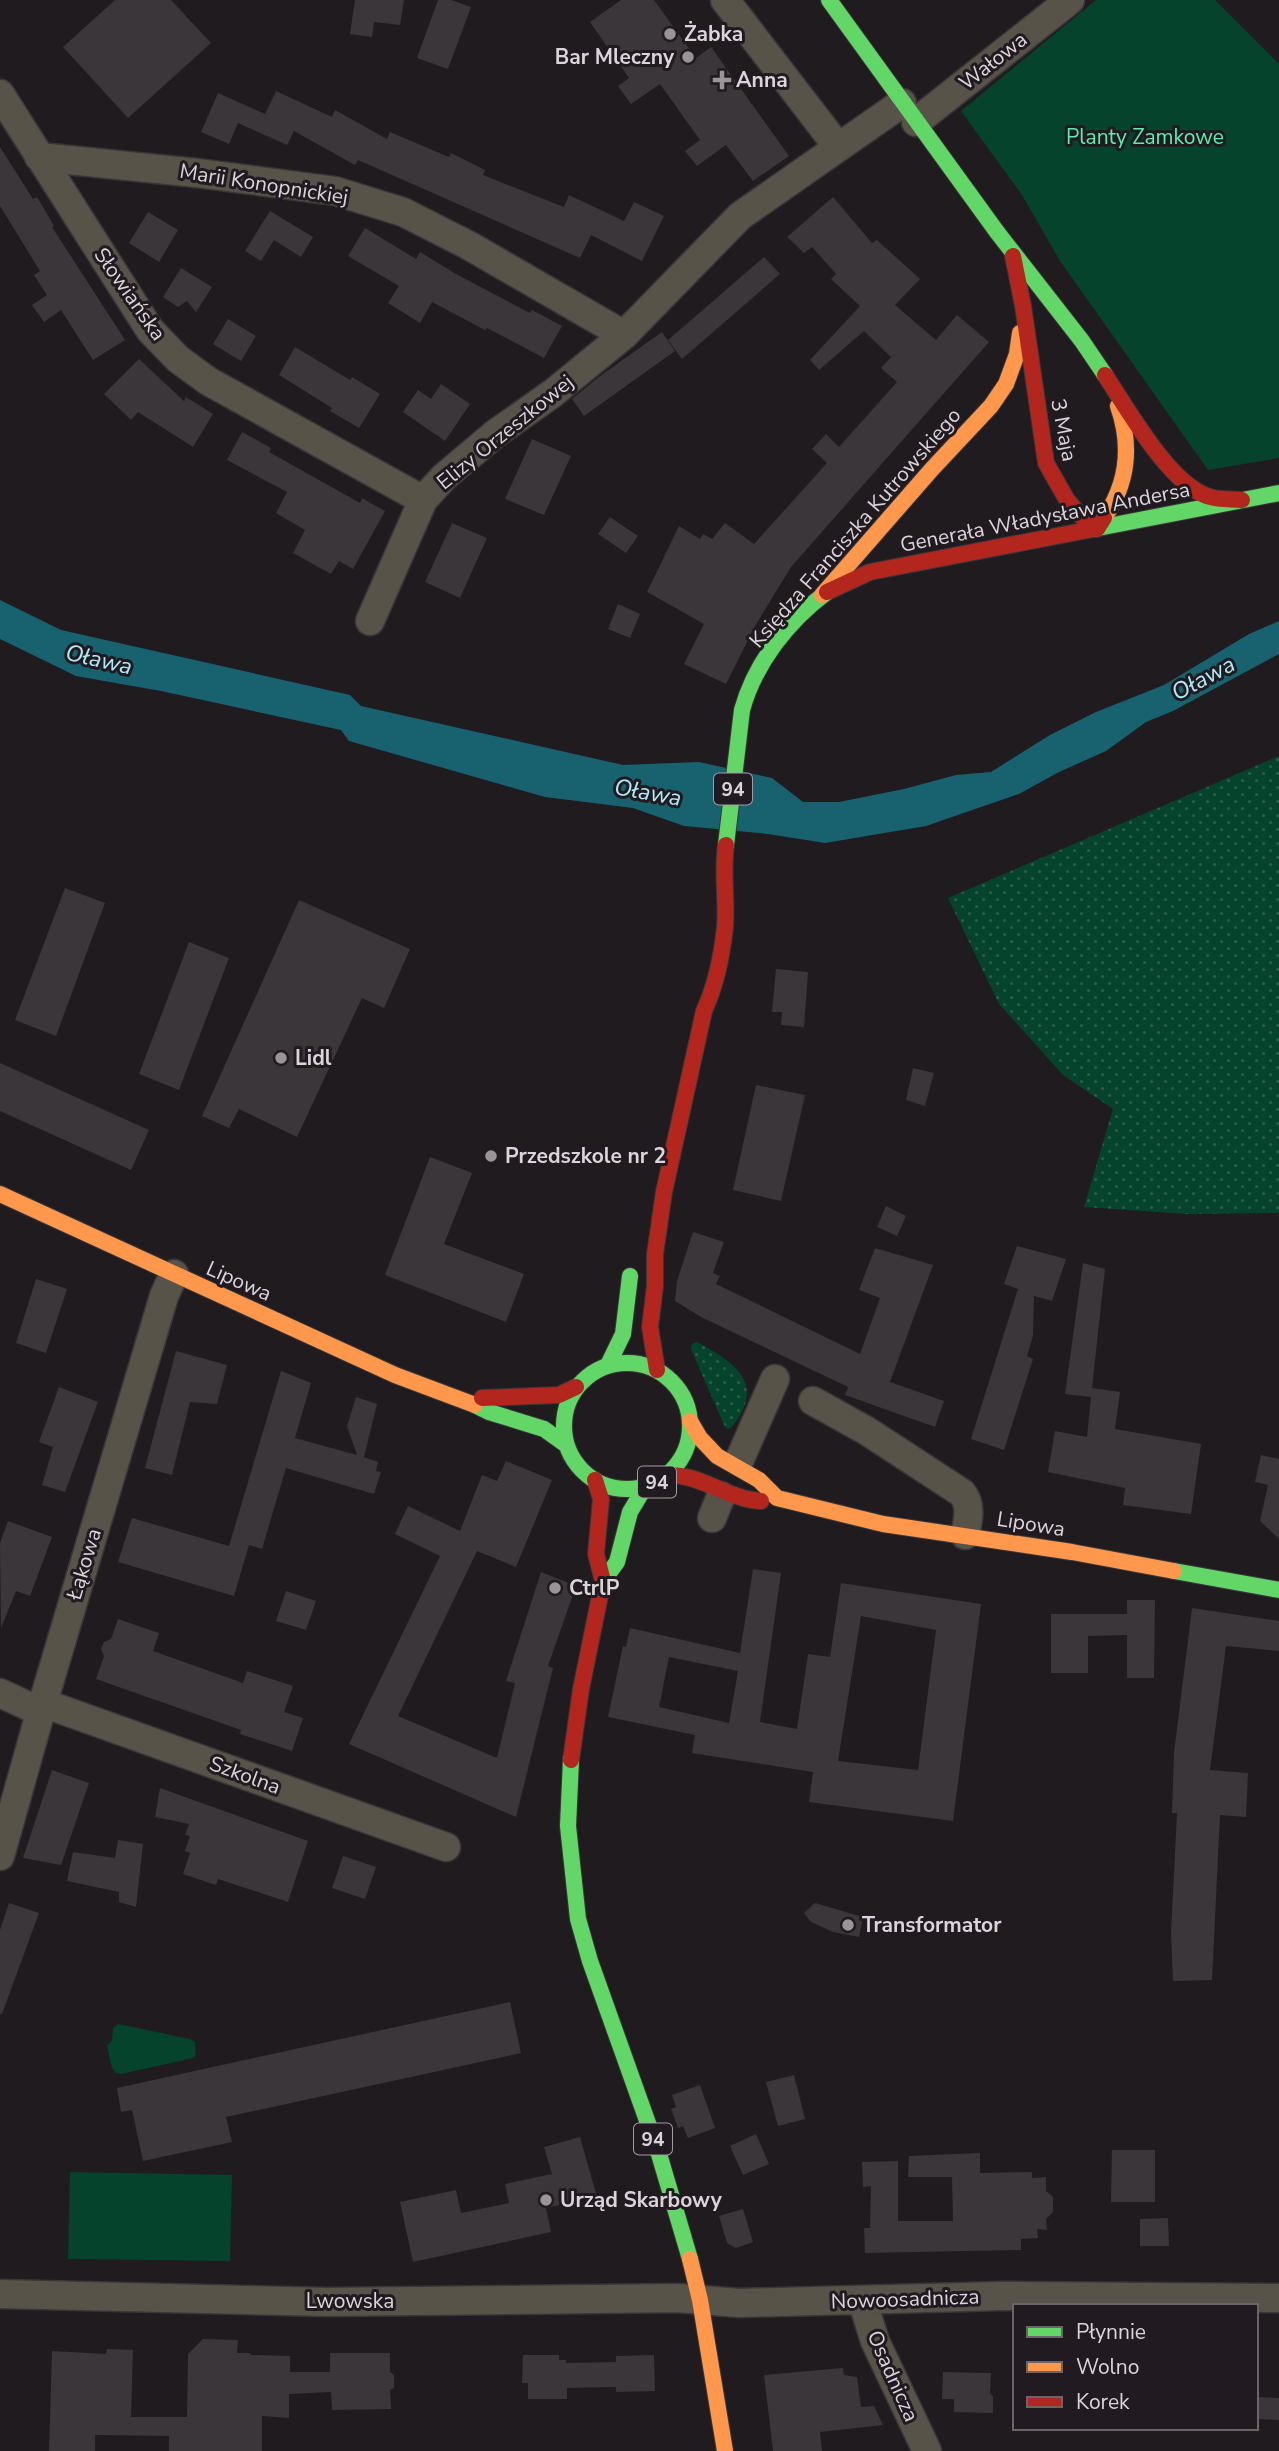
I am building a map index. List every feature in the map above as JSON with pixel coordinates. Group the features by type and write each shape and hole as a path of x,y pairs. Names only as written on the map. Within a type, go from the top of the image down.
{"main road":[{"name":"3 Maja","path":"830,0 909,113 1082,341 1157,453 1184,481 1199,492 1210,497 1242,500"},
{"name":"3 Maja","path":"1011,250 1023,306 1046,463 1057,486 1071,505 1083,520 1097,530 1107,517 1127,468 1128,449 1121,412 1108,382"},
{"name":"Księdza Franciszka Kutrowskiego","path":"657,1370 650,1327 655,1286 655,1254 664,1192 704,1011 714,989 725,925 723,868 745,696 764,660 797,620 991,406 1006,384 1017,355 1023,306"},
{"name":"Generała Władysława Andersa","path":"822,595 870,572 1279,493"},
{"name":"Księdza Franciszka Kutrowskiego","path":"709,908 723,868"},
{"name":"Lipowa","path":"0,1194 395,1375 463,1399 489,1412 544,1429 565,1444"},
{"path":"608,1365 623,1334 631,1265"},
{"path":"565,1444 564,1414 568,1400 585,1378 608,1365 641,1364 657,1370 680,1391 690,1421"},
{"name":"Lipowa","path":"463,1399 559,1395 576,1388"},
{"name":"Lipowa","path":"690,1421 710,1451 759,1480 777,1498"},
{"name":"94","path":"565,1444 578,1468 606,1486 625,1490 645,1487 667,1475 677,1464 685,1451 690,1421"},
{"name":"Lipowa","path":"667,1475 690,1476 742,1499 757,1502 777,1498 820,1511 883,1524 965,1535 1279,1590"},
{"name":"94","path":"595,1480 601,1499 596,1554 603,1581"},
{"name":"94","path":"645,1487 630,1512 617,1562 603,1581 581,1689 570,1767 568,1826 572,1879 578,1919 590,1961 659,2154 684,2234 700,2300 725,2451"}],"street":[{"path":"724,0 838,146"},
{"name":"Wałowa","path":"838,146 909,113 1070,0"},
{"name":"Słowiańska","path":"0,94 149,330 178,359 208,382 423,500"},
{"name":"Elizy Orzeszkowej","path":"370,621 423,500 444,477 495,434 625,335 740,216 838,146"},
{"name":"Marii Konopnickiej","path":"39,157 197,173 335,191 402,212 468,245 625,335"},
{"name":"Łąkowa","path":"0,1856 164,1296 174,1274"},
{"path":"739,1461 775,1379"},
{"path":"813,1401 867,1431 962,1493 967,1498 969,1516 965,1535"},
{"name":"Szkolna","path":"0,1693 446,1846"},
{"name":"Lwowska","path":"0,2294 327,2302 655,2298 700,2300"},
{"name":"Nowoosadnicza","path":"700,2300 739,2303 1001,2296 1279,2298"},
{"name":"Osadnicza","path":"862,2300 875,2341 928,2451"}],"green space":[{"name":"Planty Zamkowe","path":"1096,0 1215,0 1279,64 1279,458 1208,470 1060,261 1022,195 961,111"},
{"path":"1279,756 1279,1213 1186,1214 1084,1207 1113,1109 1063,1075 999,1004 948,898"},
{"path":"697,1342 724,1358 742,1376 746,1399 731,1428 727,1429 724,1425 691,1349 692,1344"},
{"path":"118,2024 190,2039 195,2042 196,2055 193,2058 116,2073 112,2068 107,2046 112,2040 113,2028"},
{"path":"70,2172 232,2175 230,2261 68,2259"}],"water":[{"name":"Oława","path":"0,600 61,630 350,695 361,706 623,765 699,762 772,778 803,802 839,802 956,775 991,772 1050,735 1096,712 1164,685 1249,634 1279,621 1279,654 1173,711 1146,722 1106,751 1019,794 926,826 825,843 768,834 684,826 633,808 545,797 349,741 341,730 161,691 76,676 0,639"}],"building":[{"path":"115,0 171,0 211,43 128,118 63,47"},
{"path":"355,0 404,0 400,25 374,22 372,37 350,34"},
{"path":"438,0 451,0 471,7 448,69 417,58"},
{"path":"621,0 654,0 696,58 711,47 789,156 753,181 726,145 697,166 685,151 700,140 660,84 631,104 618,86 629,78 590,22"},
{"path":"276,91 332,117 335,110 387,139 390,132 449,157 451,153 485,170 483,175 564,207 569,195 624,221 634,202 664,216 642,261 591,235 580,258 358,160 355,165 294,131 287,145 238,123 229,144 201,132 218,93 265,114"},
{"path":"0,147 33,199 37,197 54,226 52,227 125,340 93,360 61,310 44,322 32,305 47,295 34,275 40,271 0,206"},
{"path":"833,197 872,243 877,240 920,279 895,305 936,340 957,315 989,342 791,567 755,626 726,684 684,664 704,624 647,592 679,526 700,539 703,534 712,539 725,523 754,544 827,463 812,449 826,434 839,447 897,382 881,368 891,357 864,331 819,370 810,360 860,306 831,279 836,274 812,247 804,253 787,237"},
{"path":"270,211 313,237 301,257 274,240 261,261 245,251"},
{"path":"148,212 178,230 159,262 129,243"},
{"path":"365,228 416,259 420,252 530,313 532,310 562,326 544,358 432,302 420,323 388,303 399,286 348,256"},
{"path":"764,257 780,274 682,359 668,340"},
{"path":"181,268 212,287 196,312 187,301 178,307 163,297"},
{"path":"228,319 256,336 241,361 213,344"},
{"path":"662,332 675,351 584,416 572,399"},
{"path":"295,347 350,380 352,377 380,394 359,428 279,375"},
{"path":"139,359 184,401 186,397 213,414 193,447 138,412 131,420 104,394"},
{"path":"441,384 470,404 445,441 403,412 418,390 431,399"},
{"path":"242,432 271,448 269,452 360,503 362,498 385,511 353,569 339,561 331,574 293,553 305,530 276,513 287,492 227,460"},
{"path":"532,439 571,456 544,515 505,499"},
{"path":"610,517 638,536 626,553 598,534"},
{"path":"452,523 487,538 460,598 425,582"},
{"path":"618,604 640,614 630,638 608,629"},
{"path":"65,888 105,903 56,1036 15,1020"},
{"name":"Lidl","path":"299,900 410,949 384,1008 362,998 297,1137 239,1109 229,1128 202,1116"},
{"path":"189,942 229,958 179,1090 139,1074"},
{"path":"776,969 808,972 804,1027 781,1025 782,1012 772,1012"},
{"path":"0,1063 149,1130 131,1170 0,1111"},
{"path":"913,1068 934,1073 925,1106 906,1100"},
{"path":"756,1085 805,1095 781,1201 733,1190"},
{"path":"430,1157 472,1173 444,1244 524,1274 506,1322 385,1275"},
{"path":"886,1206 906,1216 897,1236 877,1227"},
{"path":"693,1232 724,1242 713,1273 720,1276 716,1284 860,1354 880,1298 859,1290 875,1248 933,1265 890,1382 944,1401 935,1427 845,1395 848,1387 701,1317 675,1301 677,1281"},
{"path":"1017,1246 1066,1259 1052,1301 1034,1296 1033,1336 1027,1356 1033,1359 1004,1450 971,1439 1018,1289 1004,1284"},
{"path":"1083,1263 1105,1269 1092,1388 1120,1392 1115,1429 1201,1444 1191,1514 1123,1505 1125,1488 1048,1472 1055,1431 1087,1437 1091,1397 1065,1394"},
{"path":"36,1279 67,1289 46,1353 16,1343"},
{"path":"176,1351 227,1365 217,1404 190,1402 172,1475 145,1468"},
{"path":"281,1371 311,1383 295,1438 357,1455 347,1426 356,1397 377,1404 364,1457 378,1462 376,1471 381,1472 374,1494 286,1468 262,1549 249,1545 234,1596 118,1562 132,1518 229,1546"},
{"path":"59,1387 98,1402 65,1492 42,1485 53,1447 39,1442"},
{"path":"1261,1455 1279,1459 1279,1539 1260,1521 1268,1485 1255,1482"},
{"path":"506,1461 552,1480 516,1567 477,1551 398,1716 497,1758 515,1683 506,1681 541,1572 576,1586 548,1666 553,1668 516,1817 349,1744 440,1556 395,1534 408,1506 460,1531 482,1475 497,1481"},
{"path":"8,1521 52,1537 30,1596 16,1591 1,1628 0,1543"},
{"path":"753,1569 781,1573 760,1722 797,1729 808,1654 830,1657 841,1583 981,1604 953,1821 809,1802 813,1772 692,1753 695,1735 608,1717 623,1646 626,1647 630,1628 740,1653","holes":["861,1616 936,1630 918,1770 838,1761","669,1657 738,1671 729,1723 659,1707"]},
{"path":"286,1591 316,1601 306,1630 276,1621"},
{"path":"1127,1600 1155,1600 1154,1678 1127,1678 1127,1635 1088,1636 1088,1673 1051,1673 1051,1614 1127,1614"},
{"path":"1192,1608 1279,1621 1279,1651 1226,1646 1210,1770 1248,1773 1246,1817 1220,1815 1212,1980 1173,1981 1171,1933 1177,1813 1172,1813 1174,1753"},
{"path":"118,1619 159,1633 153,1651 243,1683 247,1671 293,1686 284,1712 303,1718 292,1751 240,1734 241,1730 96,1679 104,1656 101,1649 104,1642 111,1639"},
{"path":"52,1770 89,1783 61,1865 23,1858"},
{"path":"160,1788 308,1841 288,1902 218,1879 216,1885 183,1874 190,1853 185,1851 190,1836 185,1835 189,1824 155,1817"},
{"path":"118,1840 143,1844 136,1907 119,1902 119,1892 67,1881 73,1852 115,1858"},
{"path":"343,1856 376,1867 365,1899 332,1888"},
{"path":"9,1903 39,1913 0,2014 0,1930"},
{"path":"815,1903 863,1917 859,1937 833,1932 811,1922 804,1913"},
{"path":"510,2002 521,2053 226,2117 232,2142 143,2161 132,2110 121,2112 117,2088"},
{"path":"794,2075 805,2119 778,2126 766,2082"},
{"path":"700,2085 715,2128 688,2138 683,2126 678,2128 671,2109 676,2107 672,2095"},
{"path":"756,2134 769,2164 743,2175 730,2146"},
{"name":"Urząd Skarbowy","path":"580,2137 597,2197 546,2208 551,2232 413,2262 400,2202 456,2190 461,2213 509,2203 505,2184 552,2174 544,2147"},
{"path":"1112,2150 1155,2150 1155,2202 1111,2202"},
{"path":"980,2153 980,2173 1032,2172 1032,2178 1046,2177 1046,2191 1053,2197 1053,2212 1046,2219 1047,2230 1037,2229 1038,2238 1021,2239 1021,2250 865,2253 864,2228 870,2228 871,2186 863,2187 862,2162 898,2161 898,2221 953,2221 952,2177 908,2177 909,2156"},
{"path":"743,2209 753,2242 736,2248 727,2243 719,2216"},
{"path":"1168,2218 1169,2246 1140,2246 1140,2219"},
{"path":"203,2339 238,2340 237,2353 290,2356 290,2372 330,2372 330,2353 390,2353 390,2372 394,2375 394,2388 390,2390 391,2409 332,2410 331,2392 289,2394 289,2418 262,2416 262,2451 169,2451 169,2436 95,2435 95,2451 49,2451 52,2351 106,2354 107,2349 133,2350 131,2417 187,2417 188,2354"},
{"path":"523,2355 559,2355 559,2360 566,2360 566,2363 616,2362 616,2356 654,2355 655,2391 616,2392 616,2387 567,2388 567,2399 528,2399 528,2383 522,2383"},
{"path":"843,2368 844,2375 857,2377 861,2407 874,2406 883,2425 820,2432 822,2451 773,2451 764,2375"},
{"path":"943,2372 991,2373 993,2413 954,2412 954,2399 942,2399"},
{"path":"1258,2397 1279,2398 1279,2420 1258,2419"}],"traffic: fast":[{"path":"829,0 997,232 1082,341 1105,375"},
{"path":"1093,529 1279,493"},
{"path":"726,845 742,710 748,693 775,644 799,616 827,592"},
{"path":"608,1365 623,1334 630,1276"},
{"path":"627,1363 651,1368 672,1381 685,1402 690,1426 685,1450 672,1471 651,1484 627,1489 603,1484 582,1471 569,1450 564,1426 569,1402 582,1381 603,1368 627,1363"},
{"path":"475,1405 544,1429 565,1444"},
{"path":"606,1577 617,1562 630,1512 645,1487"},
{"path":"1174,1571 1279,1590"},
{"path":"571,1760 568,1826 578,1919 590,1961 659,2154 690,2259"}],"traffic: slow":[{"path":"822,595 991,406 1006,384 1017,354 1020,333"},
{"path":"1104,518 1118,491 1125,464 1125,435 1118,406"},
{"path":"0,1194 395,1375 475,1405"},
{"path":"690,1421 700,1438 717,1456 759,1480 777,1498 883,1524 1072,1552 1174,1571"},
{"path":"690,2259 700,2300 725,2451"}],"traffic: jam":[{"path":"1013,256 1046,463 1067,500 1081,516 1097,529 1104,518"},
{"path":"1105,375 1137,425 1180,478 1195,490 1210,497 1242,500"},
{"path":"827,592 870,572 1093,529"},
{"path":"657,1370 650,1327 655,1286 655,1254 664,1192 704,1011 722,948 725,927 726,845"},
{"path":"482,1398 559,1395 576,1387"},
{"path":"667,1475 691,1478 737,1496 761,1501"},
{"path":"571,1760 581,1689 603,1581 596,1554 601,1499 595,1480"}],"place":[{"name":"Żabka","path":"670,34"},
{"name":"Bar Mleczny","path":"688,57"},
{"name":"Anna","path":"722,80"},
{"name":"Lidl","path":"281,1058"},
{"name":"Przedszkole nr 2","path":"491,1156"},
{"name":"CtrlP","path":"555,1588"},
{"name":"Transformator","path":"848,1925"},
{"name":"Urząd Skarbowy","path":"546,2200"}]}
